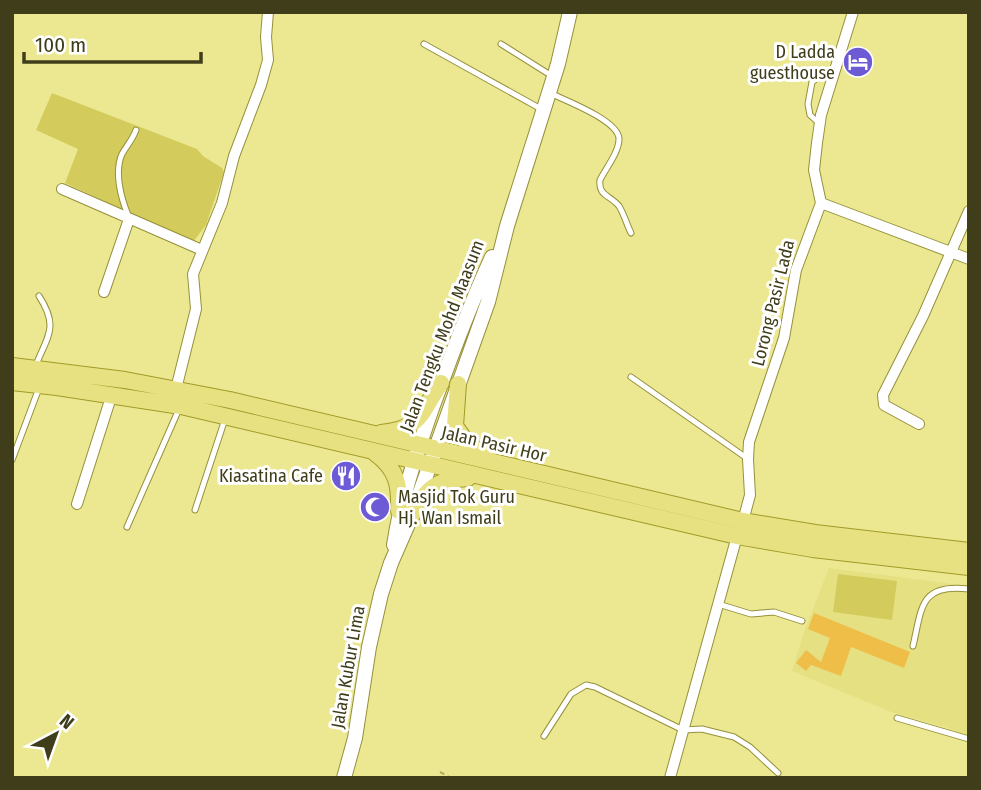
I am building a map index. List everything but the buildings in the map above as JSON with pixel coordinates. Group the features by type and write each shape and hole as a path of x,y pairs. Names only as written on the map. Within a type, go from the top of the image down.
{"main road":[{"name":"Jalan Tengku Mohd Maasum","path":"424,455 458,384 488,302 507,226 554,77 570,12"},
{"name":"Jalan Tengku Mohd Maasum","path":"424,455 441,383 473,299 507,226"},
{"name":"Jalan Pasir Hor","path":"12,366 176,389 371,433 481,477 740,529 814,533 969,551"},
{"name":"Jalan Pasir Hor","path":"12,382 112,394 181,406 372,450 497,465 813,549 961,569"},
{"path":"371,433 391,432 411,425 426,410 441,383"},
{"path":"458,384 455,426 467,443 497,465"},
{"path":"372,450 396,475 406,513"},
{"name":"Jalan Kubur Lima","path":"344,778 357,725 369,647 424,455"},
{"path":"406,513 438,483 481,477"}],"street":[{"path":"176,389 196,309 193,274 222,203 234,156 268,60 268,12"},
{"path":"853,12 820,124 814,170 821,203 969,259"},
{"path":"62,189 202,250"},
{"name":"Lorong Pasir Lada","path":"670,778 750,495 750,442 784,338 796,270 821,203"},
{"path":"919,424 889,409 882,400 923,316 969,211"},
{"path":"104,292 129,219"},
{"path":"77,504 112,394"}],"lane":[{"path":"424,44 544,110"},
{"path":"501,44 554,77"},
{"path":"820,124 810,115 808,104 812,82 820,76 835,74"},
{"path":"549,92 606,121 618,134 619,142 599,186 601,193 618,206 631,233"},
{"path":"129,219 118,179 121,156 131,143 136,130"},
{"path":"34,368 51,322 48,310 39,296"},
{"path":"631,377 748,459"},
{"path":"12,460 40,385"},
{"path":"127,527 181,406"},
{"path":"195,510 226,416"},
{"path":"913,646 925,603 934,592 940,588 955,586 969,589"},
{"path":"718,604 751,614 774,612 802,621"},
{"path":"544,736 570,694 586,685 683,730 702,729 734,737 750,747 778,774"},
{"path":"897,718 969,739"}],"path":[{"path":"440,772 451,778"}],"shaded area":[{"path":"52,93 197,149 222,168 224,172 206,225 193,242 65,183 78,149 36,130"},
{"path":"829,568 969,586 969,736 891,712 792,671"},
{"path":"838,574 897,581 892,620 833,612"}],"place":[{"name":"D Ladda guesthouse","path":"858,62"},
{"name":"Kiasatina Cafe","path":"346,476"},
{"name":"Masjid Tok Guru Hj. Wan Ismail","path":"375,507"}]}
